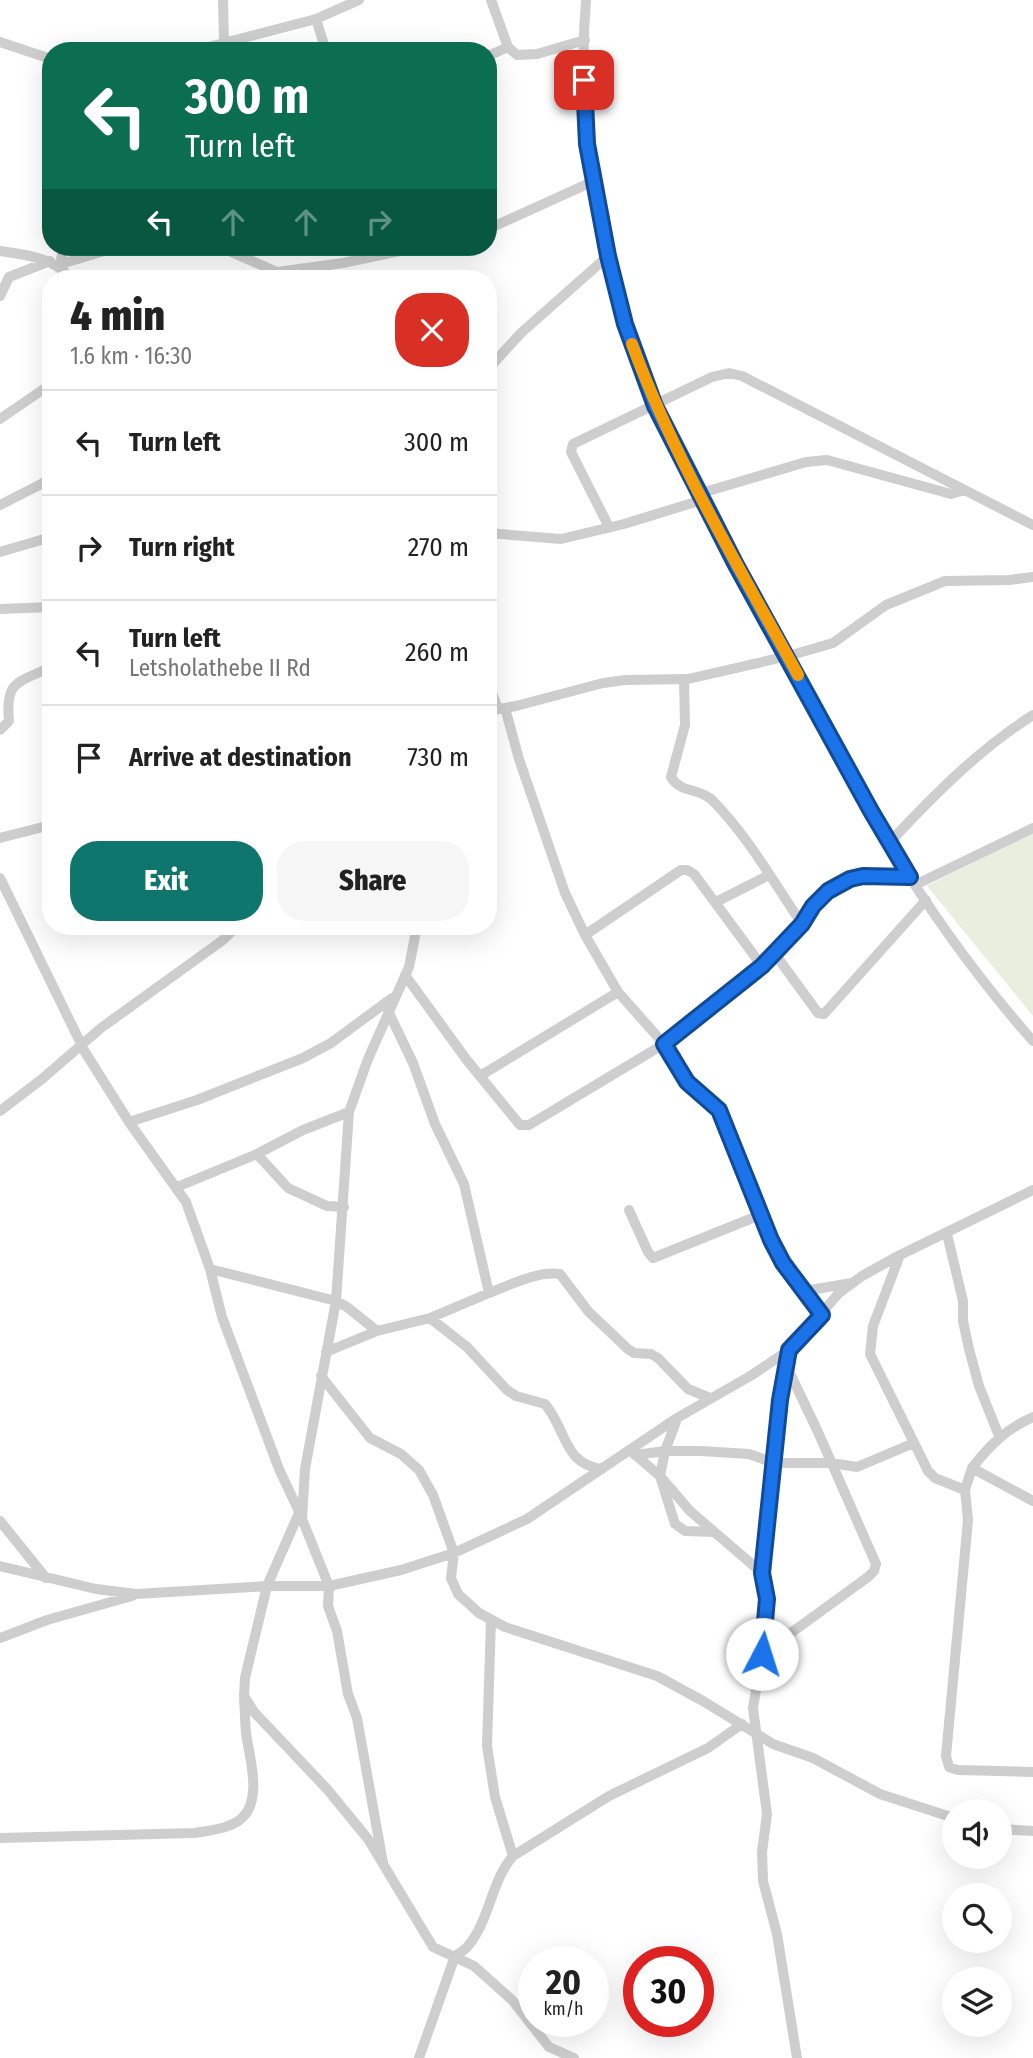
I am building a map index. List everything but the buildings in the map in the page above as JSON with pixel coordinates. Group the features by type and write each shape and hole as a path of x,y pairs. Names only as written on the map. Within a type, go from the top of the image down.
{"street":[{"path":"223,0 223,42"},
{"path":"227,42 316,19 359,0"},
{"path":"491,0 508,47 517,55 529,56 585,40"},
{"path":"586,0 587,144 608,256 625,324 655,406 700,497 888,843 926,900 1033,1041"},
{"path":"316,19 323,42"},
{"path":"0,42 42,56"},
{"path":"497,51 508,47"},
{"path":"497,225 594,181"},
{"path":"0,251 35,256 57,264 63,270"},
{"path":"57,264 60,256"},
{"path":"0,296 9,277 85,256"},
{"path":"237,256 264,270"},
{"path":"302,270 376,256"},
{"path":"497,359 521,334 608,256"},
{"path":"609,527 571,452 571,447 575,442 712,377 729,373 737,374 1033,525"},
{"path":"0,419 42,390"},
{"path":"497,534 561,539 609,527 806,462 827,460 951,494 964,490"},
{"path":"0,505 42,484"},
{"path":"0,552 42,540"},
{"path":"822,1315 783,1263 760,1215 719,1110 687,1082 664,1044 618,992 585,935 565,893 519,759 497,709 614,681 684,680 788,656 833,643 886,605 945,581 1033,577"},
{"path":"0,609 42,607"},
{"path":"0,730 9,721 7,699 11,690 18,683 42,671"},
{"path":"684,680 685,725 671,777 677,785 710,798 734,827 802,924"},
{"path":"888,843 985,748 1033,715"},
{"path":"0,838 42,827"},
{"path":"405,975 520,1125 529,1125 664,1044 762,966 802,924 820,897 838,884 863,876 913,881 1033,828"},
{"path":"585,935 684,869 694,874 762,966"},
{"path":"716,902 769,875"},
{"path":"0,878 81,1044 129,1122 186,1202 210,1269 222,1317 279,1469 329,1586 328,1606 337,1631 348,1694 357,1718 383,1863"},
{"path":"775,954 818,1013 824,1014 926,900"},
{"path":"0,1111 42,1079 81,1044 228,935"},
{"path":"0,1838 195,1833 236,1822 248,1810 253,1763 246,1729 245,1678 267,1586 301,1516 305,1468 337,1301 349,1112 388,1011 412,958 416,935"},
{"path":"480,1076 618,992"},
{"path":"129,1122 197,1100 303,1058 331,1043 394,997"},
{"path":"388,1011 413,1063 435,1124 464,1185 489,1293"},
{"path":"177,1187 349,1112"},
{"path":"257,1154 288,1188 327,1206 344,1207"},
{"path":"0,1566 46,1579 136,1594 267,1586 329,1586 401,1570 454,1553 527,1519 602,1469 632,1453 677,1418 752,1375 789,1350 839,1293 854,1282 900,1255 1033,1190"},
{"path":"629,1210 653,1258 760,1215"},
{"path":"947,1234 963,1301 963,1321 969,1349 979,1386 999,1436"},
{"path":"900,1255 873,1326 870,1354 932,1476 965,1490"},
{"path":"210,1269 337,1301 376,1331"},
{"path":"326,1352 376,1331 430,1318 525,1279 553,1273 559,1274 588,1311 628,1349 634,1353 650,1354 658,1358 688,1389 709,1398"},
{"path":"804,1291 854,1282"},
{"path":"430,1318 467,1348 506,1390 516,1396 545,1404 576,1459 588,1467 602,1469"},
{"path":"789,1350 780,1400 762,1573 767,1599 753,1708 767,1814 762,1852 763,1881 777,1934 797,2058"},
{"path":"762,1654 874,1571 876,1564 802,1396 786,1366"},
{"path":"321,1376 370,1438 401,1454 419,1470 433,1495 454,1553 451,1578 458,1594 479,1613 505,1627 657,1676 773,1744 813,1758 880,1794 942,1814"},
{"path":"1033,1417 999,1436 972,1468 965,1490 968,1520 946,1756 949,1767 958,1770 1033,1772"},
{"path":"677,1418 665,1451 660,1476 676,1524 685,1531 713,1532"},
{"path":"632,1453 665,1451 749,1454 774,1464 831,1463 857,1467 914,1443"},
{"path":"632,1453 660,1476 690,1511 762,1573"},
{"path":"972,1468 1033,1501"},
{"path":"0,1521 46,1579"},
{"path":"0,1638 47,1620 136,1594"},
{"path":"491,1620 487,1746 495,1797 513,1856"},
{"path":"244,1696 254,1712 368,1839 433,1947 474,1966 502,1989 549,2047 574,2058"},
{"path":"419,2058 455,1956 468,1946 481,1923 504,1867 513,1856 609,1796 708,1748 742,1724"},
{"path":"1012,1830 1033,1831"}],"green space":[{"path":"1033,832 1033,1016 927,886"}],"slow traffic":[{"path":"632,344 655,406 698,494 798,675"}],"route":[{"path":"584,80 587,144 608,256 625,324 655,406 736,565 888,843 910,877 863,876 838,884 820,897 802,924 762,966 664,1044 687,1082 719,1110 771,1240 783,1263 822,1315 789,1350 780,1400 762,1573 767,1599 762,1654"}]}
